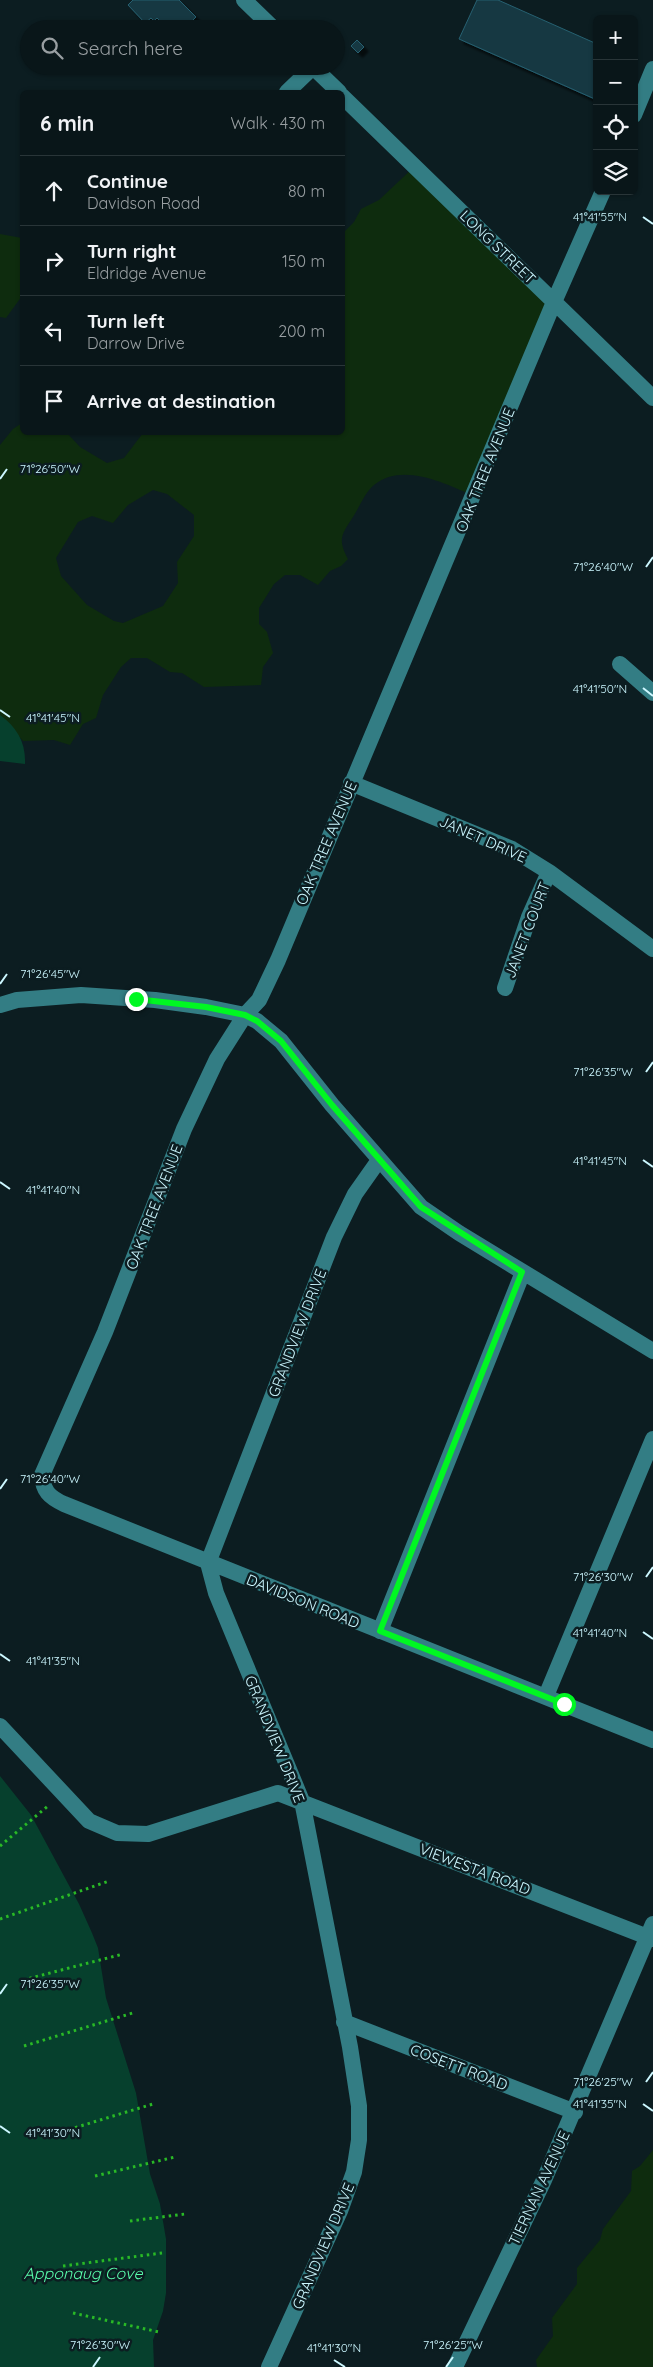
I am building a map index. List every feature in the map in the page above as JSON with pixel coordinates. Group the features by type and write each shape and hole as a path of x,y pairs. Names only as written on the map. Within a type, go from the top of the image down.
{"street":[{"path":"244,0 265,20"},
{"path":"638,105 653,69"},
{"path":"289,90 303,75"},
{"path":"321,75 337,90"},
{"name":"LONG STREET","path":"345,99 653,398"},
{"name":"OAK TREE AVENUE","path":"42,1487 42,1475 105,1332 184,1129 216,1059 245,1015 259,1000 268,983 351,783 450,554 554,302 601,195"},
{"path":"620,664 653,693"},
{"name":"JANET DRIVE","path":"351,783 512,849 549,872 653,949"},
{"name":"JANET COURT","path":"505,988 529,917 549,872"},
{"path":"3,1004 17,1000 81,995 154,1000 245,1015 257,1021 281,1041 379,1160 421,1207 522,1272 653,1351"},
{"name":"GRANDVIEW DRIVE","path":"269,2367 340,2211 354,2172 359,2140 360,2106 302,1801 216,1593 208,1563 334,1237 355,1194 379,1160"},
{"path":"380,1631 522,1272"},
{"path":"546,1696 653,1438"},
{"name":"DAVIDSON ROAD","path":"42,1487 52,1499 64,1504 653,1740"},
{"name":"VIEWESTA ROAD","path":"0,1726 89,1821 117,1833 148,1834 278,1793 651,1933"},
{"name":"TIERNAN AVENUE","path":"455,2367 574,2112 651,1933"},
{"name":"COSETT ROAD","path":"344,2022 574,2112"}],"path":[{"path":"0,1846 48,1806"},
{"path":"0,1919 109,1881"},
{"path":"23,1980 123,1954"},
{"path":"24,2046 136,2012"},
{"path":"44,2137 153,2104"},
{"path":"95,2176 175,2157"},
{"path":"130,2221 185,2214"},
{"path":"63,2266 162,2253"},
{"path":"73,2313 159,2332"}],"shaded area":[{"path":"415,166 555,299 472,495 436,480 410,475 397,475 385,478 374,485 365,496 342,537 348,559 341,566 330,571 318,585 300,575 285,575 274,584 259,608 259,624 267,632 273,653 263,667 261,685 204,687 182,673 170,672 147,658 131,658 121,667 103,695 96,718 83,724 70,745 54,740 23,741 0,715 0,445 13,429 20,424 20,435 69,435 80,447 107,463 124,458 141,435 345,435 345,231 354,222 361,209 379,200","holes":["153,490 167,494 194,515 194,536 177,562 178,583 163,606 123,623 114,621 87,605 61,576 56,558 78,522 92,516 113,523 128,505"]},
{"path":"0,234 20,238 20,299 6,318 0,317"},
{"path":"653,2150 653,2367 537,2367 536,2360 553,2336 552,2318 577,2284 577,2268 600,2240 603,2229 631,2191 632,2171 640,2166"}],"water":[{"path":"0,715 16,730 24,749 25,764 0,761"},
{"name":"Apponaug Cove","path":"0,1776 31,1815 79,1904 92,1933 98,1948 106,1998 136,2093 150,2174 160,2204 166,2239 166,2293 163,2311 153,2340 154,2367 0,2367"}],"building":[{"path":"133,0 179,0 196,17 193,20 159,20 157,18 153,20 151,18 142,20 128,5"},
{"path":"477,0 498,0 593,42 593,98 459,39"},
{"path":"357,40 364,47 358,53 351,46"}],"route":[{"path":"136,999 206,1007 245,1015 257,1021 281,1041 332,1105 398,1183 421,1207 522,1272 380,1631 564,1704"}]}
